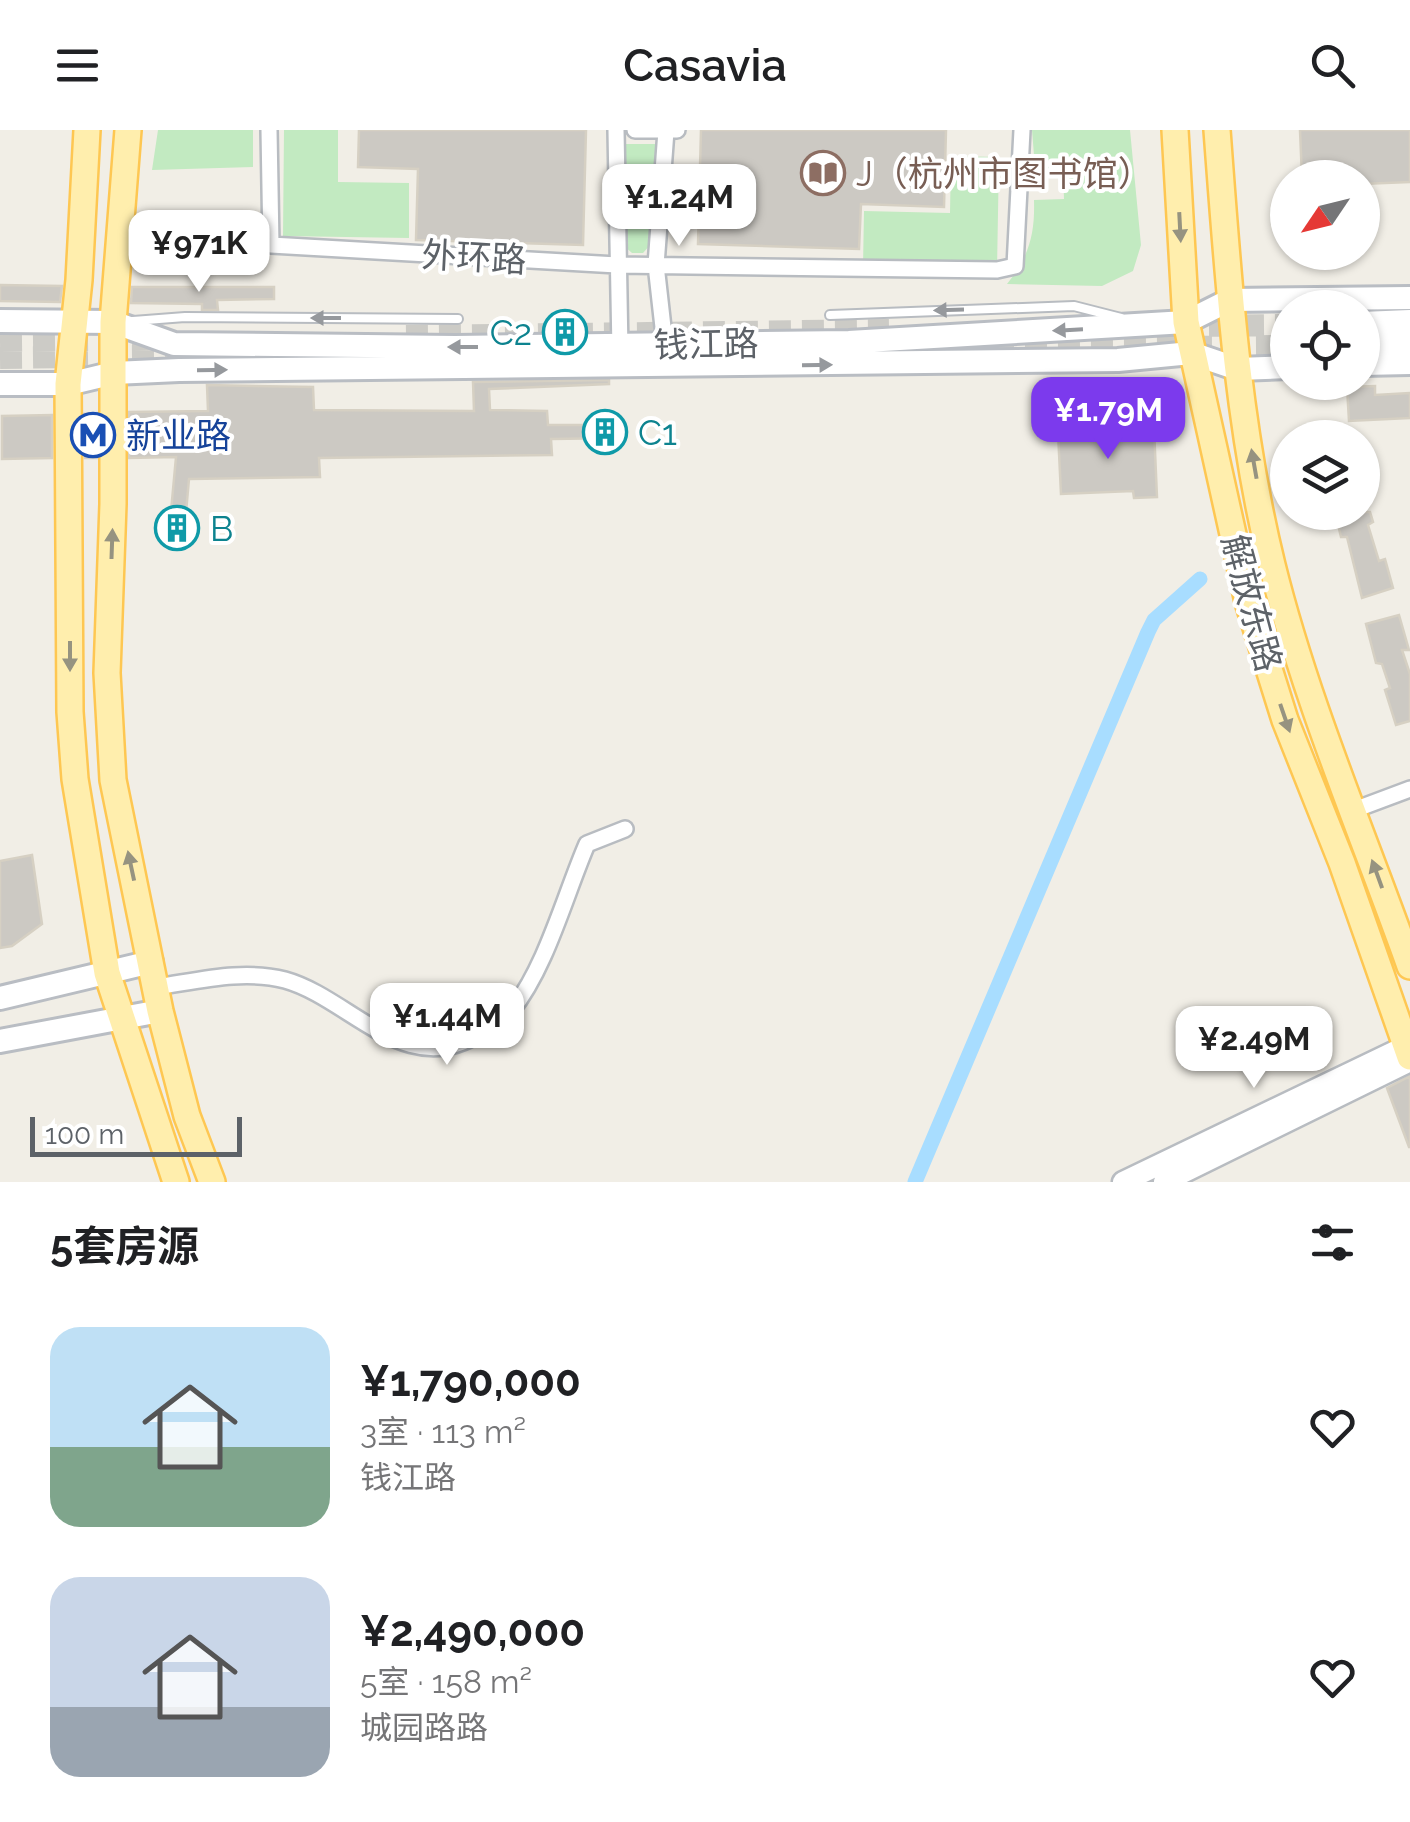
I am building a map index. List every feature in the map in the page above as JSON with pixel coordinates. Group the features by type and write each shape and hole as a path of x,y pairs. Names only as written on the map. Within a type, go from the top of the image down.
{"main road":[{"path":"87,130 76,320 68,384 70,712 75,779 107,973 176,1182"},
{"path":"128,130 112,322 107,672 113,780 155,986 187,1116 212,1182"},
{"name":"解放东路","path":"1174,130 1191,353 1254,620 1285,720 1342,863 1409,1054"},
{"name":"解放东路","path":"1217,130 1238,369 1271,563 1301,666 1410,966"},
{"name":"钱江路","path":"666,356 1186,322 1230,300 1410,298"},
{"path":"1380,322 1410,320"},
{"name":"钱江路","path":"0,321 112,322 174,344 666,356 1118,360 1191,353 1238,369 1270,368"},
{"path":"1380,343 1410,342"},
{"name":"钱江路","path":"0,384 68,384 114,373 620,355"},
{"path":"1380,363 1410,362"},
{"path":"0,998 107,973 155,986"},
{"path":"0,1041 121,1019 155,986"}],"street":[{"name":"外环路","path":"270,130 272,245 618,266 997,270 1015,266 1022,130"},
{"path":"616,130 620,355"},
{"path":"637,131 676,130"},
{"path":"666,131 656,265 666,356"},
{"path":"1354,810 1410,789"},
{"path":"155,986 244,974 287,980 381,1035 424,1047 462,1045 510,1014 533,975 588,844 625,829"},
{"path":"1123,1182 1409,1054"},
{"path":"1164,1182 1409,1054"}],"lane":[{"path":"830,314 1074,306 1149,324"},
{"path":"112,322 185,317 458,319"}],"green space":[{"path":"158,130 253,130 253,167 152,170"},
{"path":"284,130 338,130 338,182 409,183 409,238 283,236"},
{"path":"1032,130 1130,130 1141,245 1133,271 1102,286 1007,284 1029,245 1034,200 1064,199 1063,169 1035,168"},
{"path":"625,144 656,144 651,244 643,253 632,253 623,245"},
{"path":"951,156 999,157 997,270 863,267 864,211 950,213"}],"building":[{"path":"359,130 586,130 583,245 416,240 418,169 358,167"},
{"name":"J（杭州市图书馆）","path":"701,130 946,130 944,207 861,204 859,249 698,244"},
{"path":"1300,130 1410,130 1410,182 1380,183 1380,160 1301,160"},
{"path":"0,285 62,286 60,302 0,301"},
{"path":"132,287 274,287 274,299 217,300 218,310 202,310 202,304 131,303"},
{"name":"新业路","path":"609,380 609,384 489,389 490,410 547,411 548,425 619,425 619,438 551,439 552,455 319,458 320,477 189,479 183,546 168,544 176,457 129,458 129,412 208,411 207,385 313,387 314,410 474,411 473,382"},
{"path":"1410,393 1410,418 1349,420 1348,400 1380,400 1380,395"},
{"path":"97,413 97,458 85,458 84,414"},
{"path":"52,415 52,458 2,459 2,416"},
{"path":"1154,428 1157,497 1134,498 1133,491 1061,494 1058,432"},
{"path":"1339,530 1370,530 1379,561 1385,559 1393,588 1362,598 1347,537 1341,537"},
{"path":"1399,615 1409,650 1402,650 1410,674 1410,721 1396,725 1385,690 1390,688 1382,664 1376,663 1366,624"},
{"path":"32,855 42,924 12,946 0,948 0,861"},
{"path":"1410,1076 1410,1147 1409,1147 1387,1088"}],"waterway":[{"path":"915,1182 1148,632 1154,620 1200,579"}],"tunnel":[{"path":"1176,326 1270,325"},
{"path":"406,336 889,330"},
{"path":"0,341 159,339"},
{"path":"893,349 1270,346"},
{"path":"0,358 241,355"}],"place":[{"name":"J（杭州市图书馆）","path":"823,173"},
{"name":"C2","path":"565,332"},
{"name":"C1","path":"605,432"},
{"name":"新业路","path":"93,435"},
{"name":"B","path":"177,528"}]}
